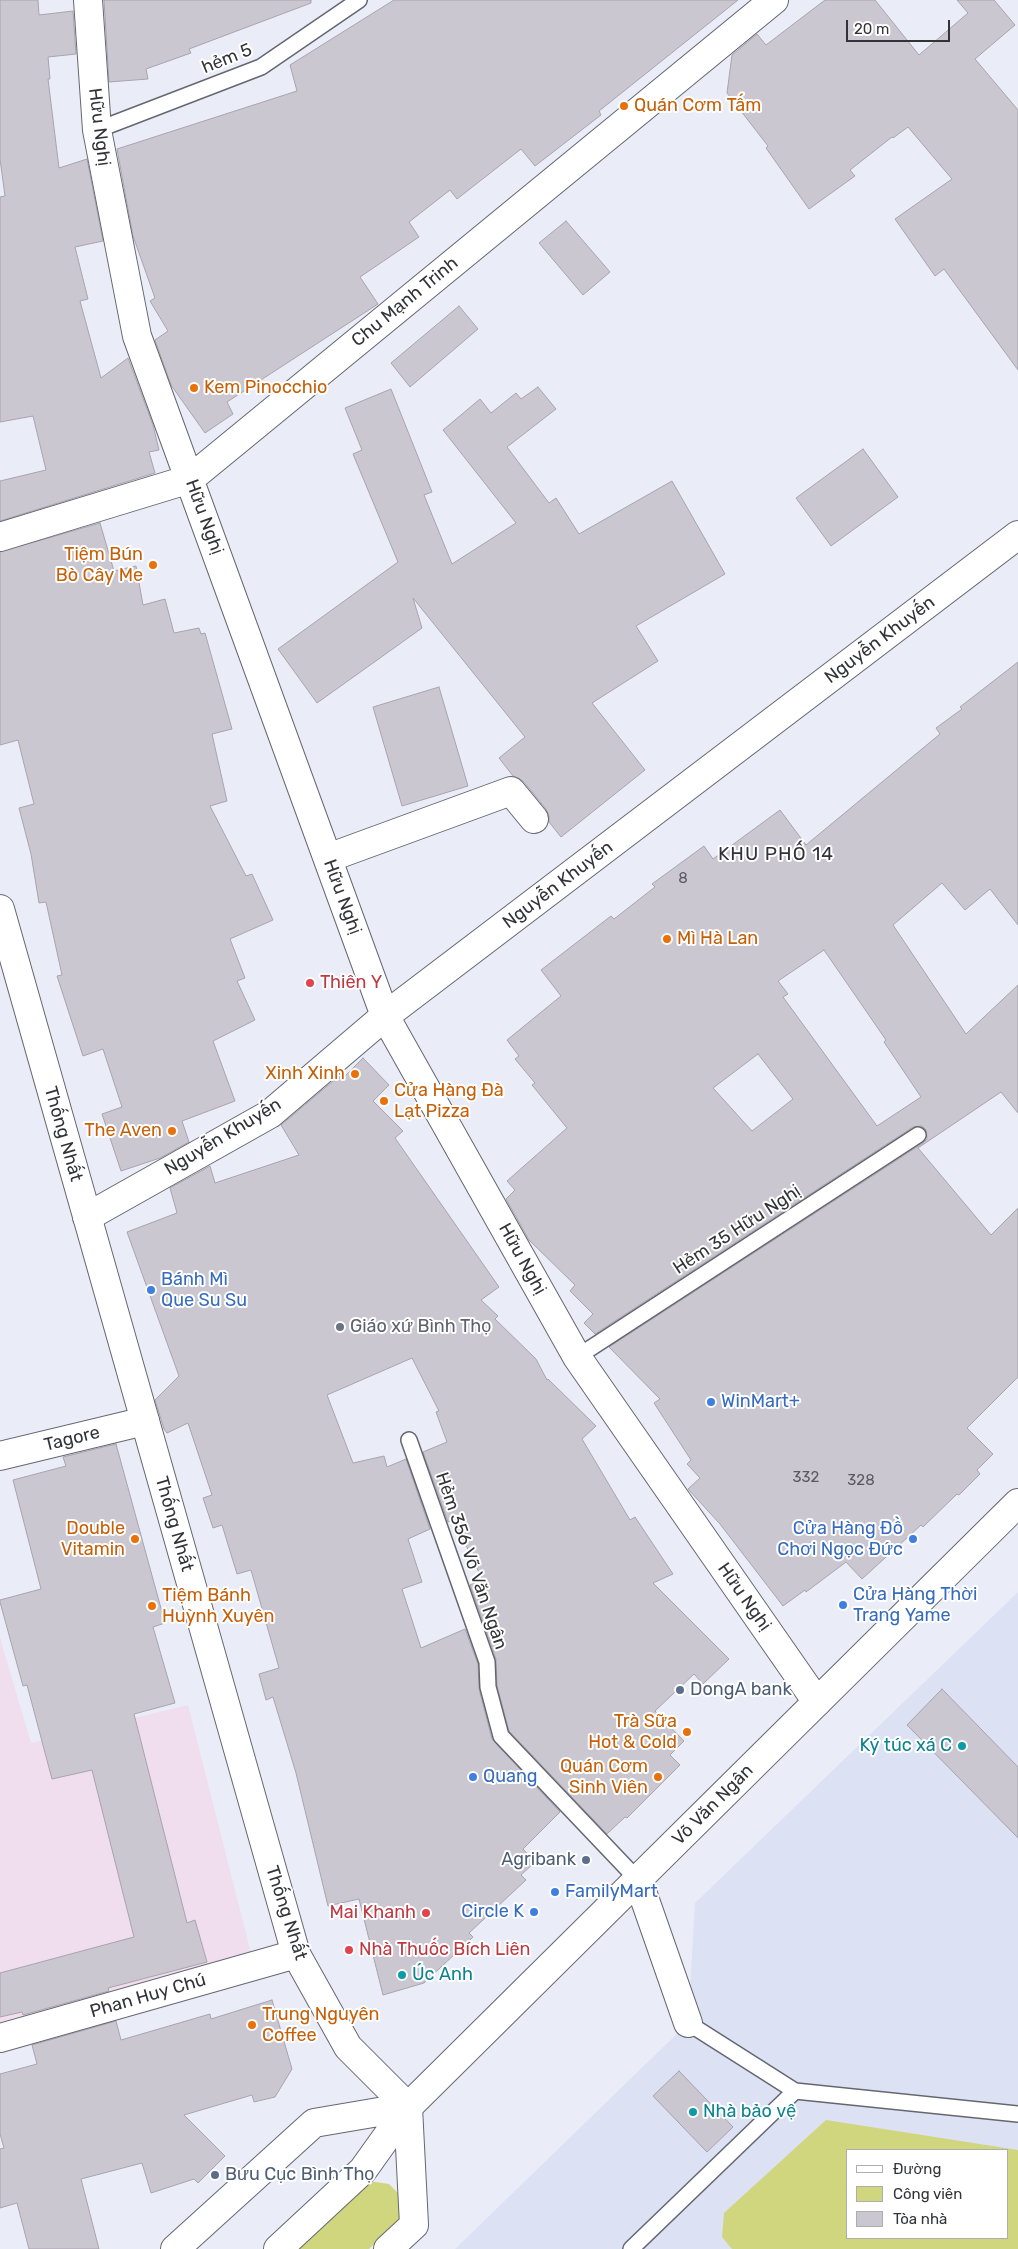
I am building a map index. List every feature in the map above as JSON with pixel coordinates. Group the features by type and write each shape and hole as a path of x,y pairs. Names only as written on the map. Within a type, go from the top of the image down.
{"street":[{"name":"Hữu Nghị","path":"88,0 96,130 137,336 385,1016 577,1357 817,1702"},
{"name":"Chu Mạnh Trinh","path":"0,537 190,479 774,0"},
{"name":"Nguyễn Khuyến","path":"87,1217 270,1114 385,1016 1018,535"},
{"path":"328,858 512,791 534,819"},
{"name":"Thống Nhất","path":"0,909 296,1954 348,2047 408,2107"},
{"name":"Tagore","path":"0,1456 145,1421"},
{"name":"Võ Văn Ngân","path":"278,2249 363,2170 408,2107 1018,1503"},
{"path":"638,1880 688,2023"},
{"name":"Phan Huy Chú","path":"0,2038 296,1954"},
{"path":"176,2249 314,2123 408,2107 414,2225 388,2249"}],"lane":[{"name":"hẻm 5","path":"96,130 261,67 359,0"},
{"name":"Hẻm 35 Hữu Nghị","path":"577,1357 918,1134"},
{"name":"Hẻm 356 Võ Văn Ngân","path":"409,1440 487,1662 488,1688 501,1736 638,1880"},
{"path":"688,2023 795,2092 1018,2114"},
{"path":"632,2249 795,2092"}],"shaded area":[{"path":"1018,1592 1018,2249 455,2249 688,2023 695,1903"},
{"path":"0,1638 31,1743 188,1705 252,1957 0,2026"}],"green space":[{"path":"826,2120 1018,2150 1018,2249 732,2249 722,2237 724,2213"},
{"path":"369,2181 389,2184 401,2196 401,2218 369,2249 297,2249"}],"building":[{"path":"0,0 38,0 39,15 73,11 76,54 48,57 50,79 48,79 59,168 87,159 103,241 75,247 88,299 80,301 101,378 128,358 153,425 159,450 149,452 155,473 0,521 0,481 46,470 33,416 0,422 0,197 5,196 0,159"},
{"path":"104,0 311,0 311,3 189,49 191,53 146,69 148,79 109,82"},
{"path":"394,0 738,0 599,111 601,115 535,166 521,149 457,199 450,190 409,222 419,237 360,277 378,304 227,402 233,414 205,433 171,385 155,340 168,331 150,301 155,298 133,236 117,149 297,91 290,65"},
{"path":"825,0 875,0 919,55 968,13 957,0 994,0 1015,25 975,59 1018,110 1018,370 944,269 935,276 895,219 952,179 908,127 850,170 855,176 809,209 766,148 768,146 727,93 732,55 757,34 766,45"},
{"path":"566,221 610,272 583,295 539,243"},
{"path":"459,306 478,329 410,387 391,363"},
{"path":"538,387 556,409 507,447 549,503 556,498 579,534 672,481 725,574 636,626 658,661 592,703 645,770 561,837 549,822 546,809 523,781 513,776 499,758 525,737 413,598 422,628 317,703 278,649 398,562 353,454 362,450 345,408 391,389 432,492 424,495 452,564 516,523 443,430 480,399 491,413 516,393 521,399"},
{"path":"863,449 898,497 831,546 796,498"},
{"path":"100,523 114,571 136,566 143,605 165,599 174,633 199,628 201,634 205,633 232,729 212,734 227,801 210,806 246,876 252,874 273,920 230,939 245,978 237,981 255,1020 213,1041 235,1101 182,1121 189,1142 160,1158 121,1171 102,1114 122,1107 103,1049 83,1056 57,976 62,975 46,902 39,903 31,854 19,808 34,804 18,740 0,745 0,552"},
{"path":"1018,662 1018,925 990,889 965,910 942,883 893,925 966,1034 1018,985 1018,1113 1001,1092 918,1148 991,1235 1018,1208 1018,1377 967,1428 993,1454 977,1470 980,1474 959,1495 957,1494 923,1527 921,1525 862,1579 846,1562 806,1592 805,1590 783,1606 720,1524 688,1489 700,1478 687,1464 691,1460 654,1403 660,1399 609,1347 923,1143 927,1139 926,1130 922,1126 913,1127 595,1334 584,1323 593,1314 570,1291 575,1285 529,1240 506,1199 515,1190 507,1181 567,1128 532,1085 535,1083 515,1059 519,1056 507,1040 561,996 541,970 611,916 614,919 655,887 652,884 704,846 713,859 780,810 806,845 940,734 936,728 962,709 960,707","holes":["824,950 886,1040 884,1042 921,1097 877,1126 783,997 788,994 778,981","758,1054 793,1099 752,1131 713,1088"]},
{"path":"439,687 468,786 402,806 373,707"},
{"path":"363,1058 389,1085 373,1101 403,1131 395,1138 499,1287 481,1300 498,1316 495,1319 536,1359 547,1380 596,1426 582,1439 630,1520 635,1517 673,1574 653,1583 729,1659 703,1684 694,1674 655,1711 684,1741 670,1755 680,1765 627,1818 625,1817 607,1834 509,1731 497,1686 496,1659 470,1585 482,1579 454,1520 448,1522 423,1452 447,1442 436,1412 439,1411 412,1358 327,1395 353,1463 384,1456 387,1467 406,1459 430,1529 408,1539 422,1582 402,1589 421,1648 465,1629 478,1664 479,1689 492,1739 560,1812 523,1849 535,1862 521,1875 526,1880 469,1933 473,1937 424,1983 383,1995 359,1899 328,1906 296,1773 273,1697 266,1700 259,1674 279,1668 251,1570 237,1574 222,1525 213,1528 203,1498 212,1495 188,1423 167,1433 164,1429 155,1400 179,1376 127,1232 177,1213 170,1188 210,1166 215,1183 299,1155 281,1125 339,1076 341,1080"},
{"path":"116,1444 165,1623 153,1627 175,1703 134,1714 187,1923 195,1920 207,1962 108,1988 109,1991 23,2015 22,2012 0,2017 0,1973 134,1937 92,1770 52,1779 27,1685 23,1686 0,1602 0,1600 41,1589 13,1480 66,1466 63,1457"},
{"name":"Ký túc xá C","path":"942,1689 1018,1767 1018,1838 907,1725"},
{"path":"272,2000 292,2069 275,2097 254,2102 252,2095 184,2115 225,2156 198,2183 194,2179 151,2193 142,2163 81,2179 99,2249 29,2249 17,2203 0,2208 0,2149 4,2148 0,2134 0,2074 37,2064 32,2045 116,2021 121,2040 210,2014 211,2019"},
{"name":"Nhà bảo vệ","path":"679,2071 733,2127 707,2152 653,2096"}],"place":[{"name":"Quán Cơm Tấm","path":"624,106"},
{"name":"Kem Pinocchio","path":"194,388"},
{"name":"Tiệm Bún Bò Cây Me","path":"153,565"},
{"name":"Mì Hà Lan","path":"667,939"},
{"name":"Thiên Y","path":"310,983"},
{"name":"Xinh Xinh","path":"355,1074"},
{"name":"Cửa Hàng Đà Lạt Pizza","path":"384,1101"},
{"name":"The Aven","path":"172,1131"},
{"name":"Bánh Mì Que Su Su","path":"151,1290"},
{"name":"Giáo xứ Bình Thọ","path":"340,1327"},
{"name":"WinMart+","path":"711,1402"},
{"name":"Double Vitamin","path":"135,1539"},
{"name":"Cửa Hàng Đồ Chơi Ngọc Đức","path":"913,1539"},
{"name":"Cửa Hàng Thời Trang Yame","path":"843,1605"},
{"name":"Tiệm Bánh Huỳnh Xuyên","path":"152,1606"},
{"name":"DongA bank","path":"680,1690"},
{"name":"Trà Sữa Hot & Cold","path":"687,1732"},
{"name":"Ký túc xá C","path":"962,1746"},
{"name":"Quang","path":"473,1777"},
{"name":"Quán Cơm Sinh Viên","path":"658,1777"},
{"name":"Agribank","path":"586,1860"},
{"name":"FamilyMart","path":"555,1892"},
{"name":"Circle K","path":"534,1912"},
{"name":"Mai Khanh","path":"426,1913"},
{"name":"Nhà Thuốc Bích Liên","path":"349,1950"},
{"name":"Úc Anh","path":"402,1975"},
{"name":"Trung Nguyên Coffee","path":"252,2025"},
{"name":"Nhà bảo vệ","path":"693,2112"},
{"name":"Bưu Cục Bình Thọ","path":"215,2175"}],"district":[{"name":"KHU PHỐ 14","path":"776,855"}]}
